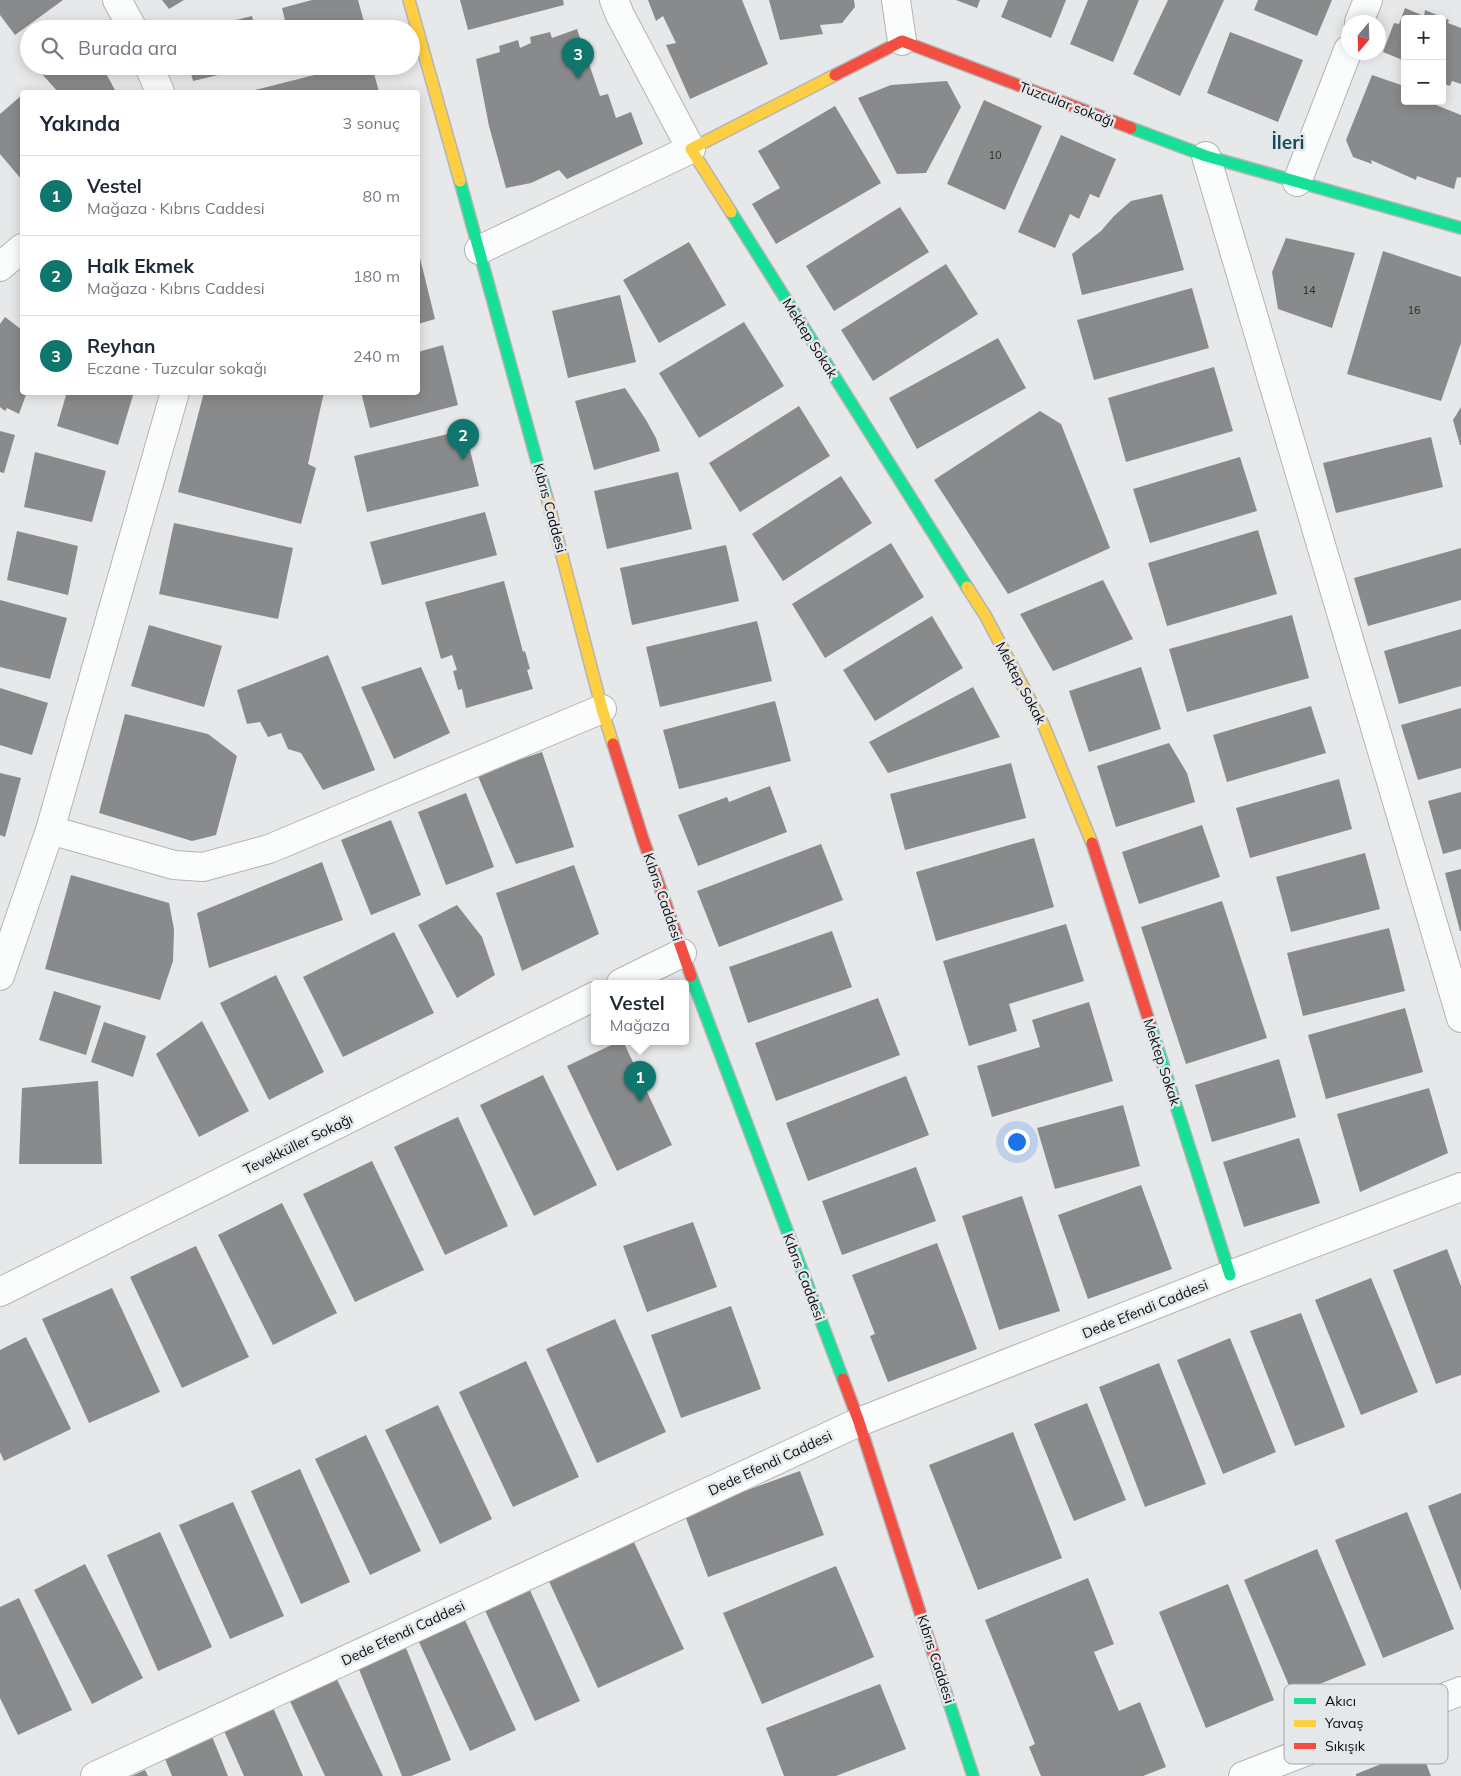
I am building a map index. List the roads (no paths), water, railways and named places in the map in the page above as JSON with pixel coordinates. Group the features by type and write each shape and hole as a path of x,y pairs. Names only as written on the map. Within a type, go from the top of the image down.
{"street":[{"path":"117,0 128,20"},
{"name":"Kıbrıs Caddesi","path":"409,0 415,20"},
{"path":"614,0 620,15 691,149"},
{"path":"479,250 691,149 902,41 896,0"},
{"path":"1362,15 1368,0"},
{"name":"Kıbrıs Caddesi","path":"420,39 524,411 602,709 643,839 682,953 859,1422 973,1776"},
{"name":"Tuzcular sokağı","path":"902,41 1206,156 1461,228"},
{"path":"1297,182 1344,60"},
{"path":"153,75 159,90"},
{"name":"Mektep Sokak","path":"691,149 985,615 1042,724 1090,836 1230,1275"},
{"path":"1206,156 1461,1018"},
{"path":"0,267 20,250"},
{"path":"0,976 50,830 175,395"},
{"path":"50,830 174,865 203,867 269,849 602,709"},
{"path":"627,980 682,953"},
{"name":"Tevekküller Sokağı","path":"0,1292 591,998"},
{"name":"Dede Efendi Caddesi","path":"95,1776 859,1422 1461,1186"},
{"path":"1448,1696 1461,1691"},
{"path":"1243,1776 1284,1760"}],"place":[{"name":"Reyhan","path":"578,79"},
{"name":"Halk Ekmek","path":"463,460"},
{"name":"Vestel","path":"640,1102"}],"district":[{"name":"İleri","path":"1288,142"}]}
